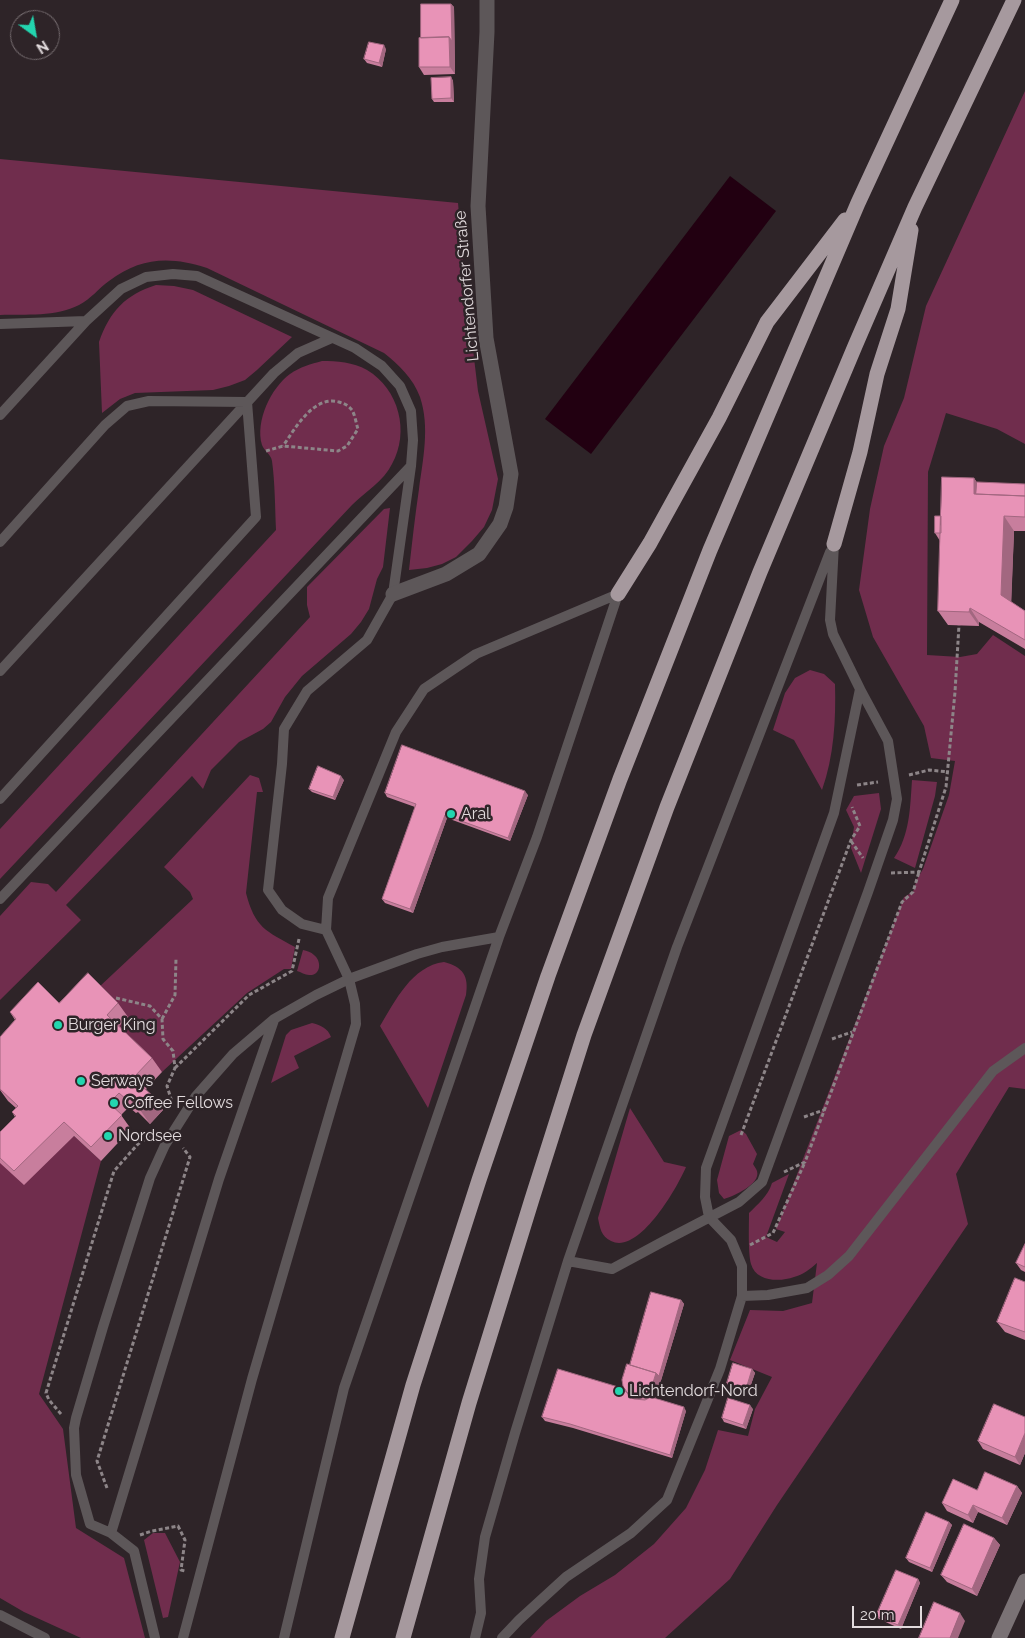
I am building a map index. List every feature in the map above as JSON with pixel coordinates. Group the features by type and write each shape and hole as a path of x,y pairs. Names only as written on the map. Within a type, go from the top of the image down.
{"highway":[{"path":"342,1638 413,1385 479,1180 548,976 620,779 710,550 858,203 952,0"},
{"path":"403,1638 469,1403 584,1036 668,807 757,581 915,207 1014,0"},
{"path":"618,594 650,543 714,426 767,322 858,203"},
{"path":"834,544 860,452 876,374 898,309 915,207"}],"street":[{"name":"Lichtendorfer Straße","path":"393,594 446,574 479,554 500,524 506,507 511,474 486,338 478,206 487,0"},
{"path":"999,1638 1025,1581"}],"lane":[{"path":"0,415 86,321 120,289 146,277 173,274 197,276 355,348 382,366 400,386 411,411 413,440 393,594 367,640 307,692 284,729 268,890 282,910 302,924 326,930"},
{"path":"0,324 86,321"},
{"path":"0,671 274,373 298,353 332,338"},
{"path":"0,542 105,425 127,406 149,401 247,402"},
{"path":"0,799 256,517 247,402"},
{"path":"0,899 411,466"},
{"path":"568,1261 612,1269 739,1202 762,1182 874,874 897,799 888,741 860,690 833,634 830,620 834,544"},
{"path":"476,1638 481,1613 478,1579 485,1537 568,1261 677,947 834,544"},
{"path":"183,1638 252,1379 356,1024 355,1004 349,979 326,930 328,898 388,750 396,732 424,689 476,654 618,594"},
{"path":"284,1638 344,1388 499,937 537,837 618,594"},
{"path":"502,1638 566,1577 631,1533 667,1500 720,1368 742,1296 742,1266 731,1240 709,1217 705,1197 706,1168 834,813 860,690"},
{"path":"155,1638 134,1551 111,1533 90,1524 76,1475 74,1428 102,1327 140,1208 150,1178 165,1145 196,1096 233,1054 274,1019 349,979 417,954 442,947 499,937"},
{"path":"111,1533 220,1179 274,1019"},
{"path":"742,1296 768,1295 808,1288 828,1276 849,1256 993,1071 1025,1048"},
{"path":"0,1615 45,1638"}],"path":[{"path":"251,455 283,446 338,451 348,446 358,429 353,412 346,404 335,401 321,403 311,410 298,424 283,446"},
{"path":"737,1252 773,1233 805,1162 902,902 913,892 946,787 960,625"},
{"path":"929,770 948,772"},
{"path":"741,1135 851,840 860,826 852,806 839,790 895,779"},
{"path":"851,840 874,874 919,872"},
{"path":"171,1109 172,1100 167,1086 175,1068 249,995 292,971 302,924"},
{"path":"175,1068 172,1051 163,1039 162,1019 175,995 176,959"},
{"path":"116,998 150,1006 162,1019"},
{"path":"74,1428 49,1400 46,1393 114,1171 138,1144 156,1130"},
{"path":"116,1514 97,1461 190,1157 172,1134"},
{"path":"762,1182 805,1162"},
{"path":"123,1542 152,1531 178,1526 185,1540 181,1570 200,1576"}],"shaded area":[{"path":"1025,91 1025,444 997,429 946,413 928,472 927,655 960,657 977,654 993,635 1025,656 1025,1089 1009,1087 956,1174 968,1224 777,1505 730,1579 665,1638 530,1638 546,1621 580,1596 615,1575 654,1544 686,1508 705,1470 718,1430 748,1436 755,1409 772,1377 730,1360 750,1310 783,1311 812,1303 817,1263 800,1275 782,1280 763,1277 754,1270 749,1253 749,1213 765,1196 772,1183 789,1174 766,1237 777,1242 785,1232 776,1229 904,897 913,892 917,879 923,869 949,795 955,761 931,758 924,726 873,637 859,590 870,509 884,446 904,398 926,306"},
{"path":"0,159 458,203 478,391 498,479 492,510 484,527 456,557 442,564 409,570 424,455 425,431 423,408 414,384 400,367 384,353 207,268 181,262 156,261 144,263 121,273 83,303 70,309 41,314 0,315"},
{"path":"730,176 776,211 591,454 545,419"},
{"path":"156,285 193,290 292,337 245,380 213,390 135,393 120,399 102,413 99,342 103,331 114,313 127,299"},
{"path":"322,361 345,362 362,367 378,378 387,388 394,400 400,425 397,452 389,470 352,505 0,879 0,829 276,530 272,461 262,445 260,436 263,416 271,396 283,380 298,369"},
{"path":"390,508 383,567 377,579 369,609 361,622 351,634 302,676 285,697 271,722 263,729 239,742 211,770 203,789 192,776 66,905 81,920 0,1000 0,916 31,882 48,884 56,892 310,617 307,605 307,587 384,509"},
{"path":"810,670 824,674 835,684 833,738 822,790 794,740 773,730 785,693 795,678"},
{"path":"250,775 259,778 263,792 257,792 246,893 253,914 263,927 276,937 295,947 291,969 284,969 247,993 162,1072 117,1029 98,988 193,899 190,892 164,867"},
{"path":"912,780 937,782 935,796 915,868 894,858 906,831 910,811"},
{"path":"879,793 881,809 861,873 851,848 854,827 846,810 854,796"},
{"path":"303,950 317,958 319,968 313,975 297,971"},
{"path":"444,962 451,964 463,973 467,988 428,1108 380,1026 398,996 414,977 433,965"},
{"path":"312,1023 326,1029 331,1037 294,1056 299,1068 271,1083 286,1035 291,1030"},
{"path":"630,1108 664,1162 686,1167 656,1217 645,1229 622,1243 611,1241 605,1237 600,1228 598,1218"},
{"path":"741,1130 746,1134 757,1154 753,1164 757,1171 757,1176 746,1189 724,1199 719,1193 717,1180 729,1136"},
{"path":"74,1136 101,1161 39,1394 63,1429 76,1528 124,1558 145,1638 81,1638 24,1612 0,1598 0,1163"},
{"path":"153,1533 165,1533 180,1562 168,1617 163,1618 144,1540"}],"building":[{"path":"421,4 451,4 452,41 449,37 421,38"},
{"path":"449,37 450,67 419,67 419,38"},
{"path":"369,42 384,45 379,63 364,59"},
{"path":"451,77 451,98 432,99 431,78"},
{"path":"942,477 974,478 974,494 1025,496 1025,517 1004,516 1001,595 1025,611 1025,640 970,608 969,612 938,611"},
{"path":"977,482 1025,484 1025,496 976,494"},
{"path":"935,516 941,516 941,533 935,533"},
{"path":"402,745 525,791 508,838 445,815 410,909 382,899 416,804 385,793"},
{"path":"318,766 341,776 333,797 309,789"},
{"name":"Serways","path":"88,973 118,1003 107,1015 152,1058 135,1076 142,1082 139,1084 153,1096 140,1110 128,1097 126,1099 119,1093 109,1103 122,1115 91,1147 64,1122 14,1171 0,1158 0,1132 16,1116 12,1112 18,1106 0,1089 0,1037 16,1019 10,1012 38,982 59,1003"},
{"path":"1025,1244 1025,1267 1016,1263"},
{"path":"1015,1278 1025,1282 1025,1332 997,1322"},
{"path":"651,1292 681,1300 659,1376 656,1373 630,1365"},
{"path":"733,1363 752,1369 746,1389 727,1383"},
{"path":"627,1364 656,1373 651,1389 643,1397 637,1397 626,1392 623,1386 622,1380"},
{"path":"558,1369 625,1389 629,1396 634,1399 645,1400 651,1397 684,1407 670,1455 542,1417"},
{"path":"728,1398 750,1405 743,1425 722,1418"},
{"path":"994,1404 1025,1417 1025,1433 1015,1457 978,1441"},
{"path":"985,1472 1017,1486 1002,1518 973,1505 968,1515 942,1503 953,1479 977,1490"},
{"path":"926,1512 949,1522 930,1568 906,1558"},
{"path":"964,1524 994,1538 972,1589 941,1575"},
{"path":"896,1570 918,1579 898,1625 876,1616"},
{"path":"934,1602 960,1613 950,1638 919,1638"}],"place":[{"name":"Aral","path":"451,814"},
{"name":"Burger King","path":"58,1025"},
{"name":"Serways","path":"81,1081"},
{"name":"Coffee Fellows","path":"114,1103"},
{"name":"Nordsee","path":"108,1136"},
{"name":"Lichtendorf-Nord","path":"619,1391"}]}
